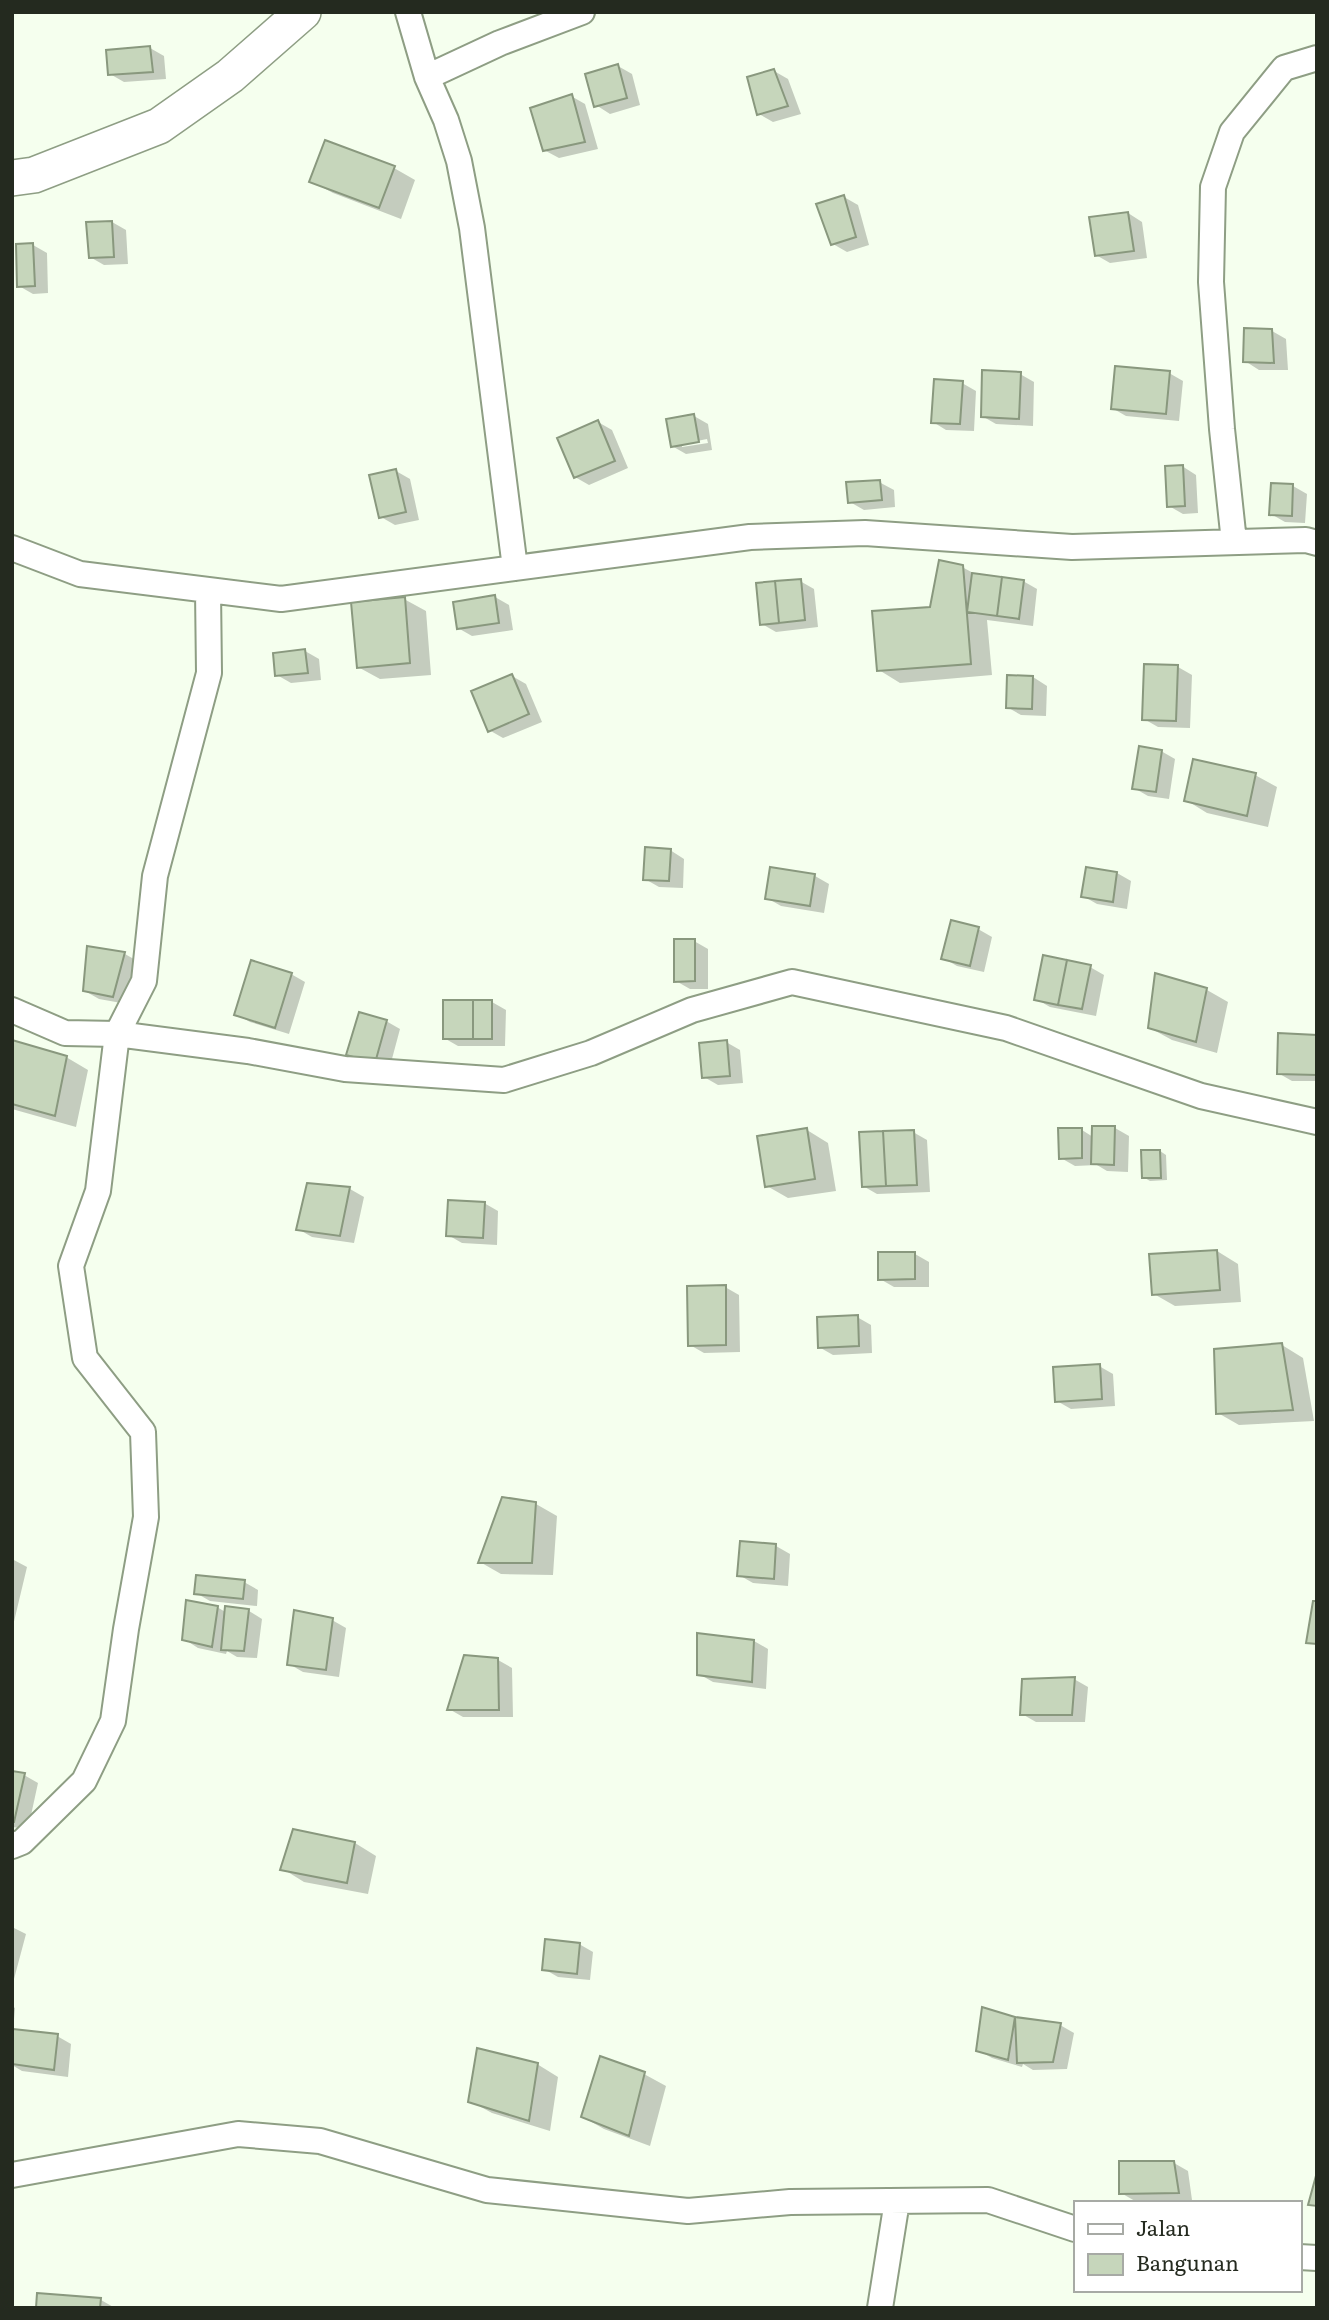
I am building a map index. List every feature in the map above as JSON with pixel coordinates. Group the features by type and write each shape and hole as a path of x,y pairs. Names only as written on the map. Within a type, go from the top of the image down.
{"street":[{"path":"12,178 34,174 159,126 230,76 303,12"},
{"path":"408,12 427,77 446,120 459,161 472,228 515,568"},
{"path":"427,77 500,43 582,12"},
{"path":"1234,542 1211,282 1213,187 1232,132 1284,68 1317,58"},
{"path":"12,548 80,574 281,599 750,537 865,533 1072,547 1306,540 1317,544"},
{"path":"12,1846 22,1842 84,1781 113,1721 146,1517 143,1432 85,1358 71,1266 97,1191 117,1034 145,981 156,876 209,673 208,592"},
{"path":"12,1010 65,1033 117,1034 248,1051 345,1069 504,1080 591,1053 692,1010 792,982 1006,1028 1201,1096 1317,1122"},
{"path":"12,2175 238,2134 320,2141 487,2190 688,2211 790,2202 988,2200 1074,2229"},
{"path":"880,2308 897,2201"}],"building":[{"path":"150,46 153,72 108,75 106,50"},
{"path":"618,64 627,98 594,107 585,74"},
{"path":"774,69 788,106 757,115 747,77"},
{"path":"572,94 585,142 543,151 530,108"},
{"path":"325,140 395,166 379,208 309,182"},
{"path":"844,195 856,237 831,245 816,204"},
{"path":"1128,212 1134,251 1095,256 1089,217"},
{"path":"112,221 114,257 89,258 86,222"},
{"path":"33,243 35,286 17,287 16,244"},
{"path":"1244,328 1272,329 1274,363 1243,362"},
{"path":"1115,366 1170,371 1166,414 1111,409"},
{"path":"982,370 1021,372 1019,419 981,417"},
{"path":"934,379 963,381 960,424 931,423"},
{"path":"694,414 699,442 671,447 666,419"},
{"path":"598,420 615,461 574,478 557,438"},
{"path":"1183,465 1185,506 1167,507 1165,466"},
{"path":"396,469 406,512 379,518 369,475"},
{"path":"880,480 882,500 848,503 846,482"},
{"path":"1271,483 1293,484 1292,516 1269,515"},
{"path":"939,560 963,565 971,664 877,671 872,611 930,607"},
{"path":"972,573 1002,577 997,616 967,612"},
{"path":"1002,577 1024,580 1019,619 997,616"},
{"path":"801,579 805,620 779,623 775,581"},
{"path":"775,581 779,623 760,625 756,583"},
{"path":"495,595 499,623 457,629 453,602"},
{"path":"405,597 410,663 357,668 351,602"},
{"path":"305,649 308,673 275,676 273,653"},
{"path":"1144,664 1178,665 1176,721 1142,720"},
{"path":"512,674 529,714 488,732 471,691"},
{"path":"1007,675 1033,676 1032,709 1006,708"},
{"path":"1139,746 1162,750 1156,792 1132,789"},
{"path":"1193,759 1256,773 1247,816 1184,801"},
{"path":"645,847 671,849 669,881 643,880"},
{"path":"770,867 815,874 810,906 765,899"},
{"path":"1086,867 1117,872 1113,902 1081,897"},
{"path":"951,920 979,927 970,966 941,959"},
{"path":"674,939 695,939 695,981 674,982"},
{"path":"87,946 125,952 113,997 83,991"},
{"path":"1043,955 1067,960 1058,1005 1034,1000"},
{"path":"251,960 292,973 275,1028 234,1015"},
{"path":"1067,960 1091,965 1082,1009 1058,1005"},
{"path":"1155,973 1207,988 1196,1042 1148,1028"},
{"path":"443,1000 473,1000 473,1039 443,1039"},
{"path":"473,1000 492,1000 492,1039 473,1039"},
{"path":"359,1012 387,1020 375,1063 346,1055"},
{"path":"1278,1033 1317,1035 1317,1075 1277,1074"},
{"path":"12,1040 67,1056 55,1116 12,1104"},
{"path":"727,1040 730,1076 702,1078 699,1043"},
{"path":"1092,1126 1115,1126 1114,1165 1091,1164"},
{"path":"807,1128 815,1179 765,1187 757,1136"},
{"path":"1058,1128 1082,1128 1082,1158 1059,1159"},
{"path":"914,1130 917,1185 886,1186 883,1131"},
{"path":"883,1131 886,1186 862,1187 859,1132"},
{"path":"1141,1150 1160,1150 1161,1178 1142,1178"},
{"path":"307,1183 350,1187 340,1236 296,1230"},
{"path":"448,1200 485,1202 483,1238 446,1236"},
{"path":"1217,1250 1220,1290 1152,1295 1149,1254"},
{"path":"878,1252 915,1252 915,1279 878,1280"},
{"path":"726,1285 726,1345 688,1346 687,1286"},
{"path":"858,1315 859,1346 818,1348 817,1317"},
{"path":"1282,1343 1293,1410 1216,1414 1214,1349"},
{"path":"1100,1364 1102,1399 1055,1402 1053,1367"},
{"path":"502,1497 536,1502 532,1563 478,1563"},
{"path":"740,1541 776,1544 774,1579 737,1576"},
{"path":"196,1575 245,1580 243,1599 194,1594"},
{"path":"186,1600 218,1606 212,1647 182,1640"},
{"path":"1313,1601 1317,1601 1317,1644 1306,1643"},
{"path":"225,1606 249,1609 244,1651 221,1650"},
{"path":"294,1610 333,1618 326,1670 287,1665"},
{"path":"697,1633 754,1640 752,1682 697,1675"},
{"path":"464,1655 498,1658 499,1710 447,1710"},
{"path":"1075,1677 1072,1715 1020,1715 1022,1679"},
{"path":"12,1771 25,1773 14,1822 12,1822"},
{"path":"293,1829 355,1842 347,1883 280,1870"},
{"path":"545,1939 580,1943 577,1974 542,1970"},
{"path":"982,2007 1015,2017 1008,2060 976,2051"},
{"path":"1015,2017 1061,2023 1053,2062 1017,2063"},
{"path":"13,2029 58,2034 54,2070 12,2064"},
{"path":"477,2048 538,2063 529,2121 468,2102"},
{"path":"600,2056 645,2072 629,2136 581,2117"},
{"path":"1119,2161 1174,2161 1179,2193 1119,2194"},
{"path":"1317,2172 1317,2206 1308,2205"},
{"path":"37,2293 101,2298 100,2308 36,2308"}]}
